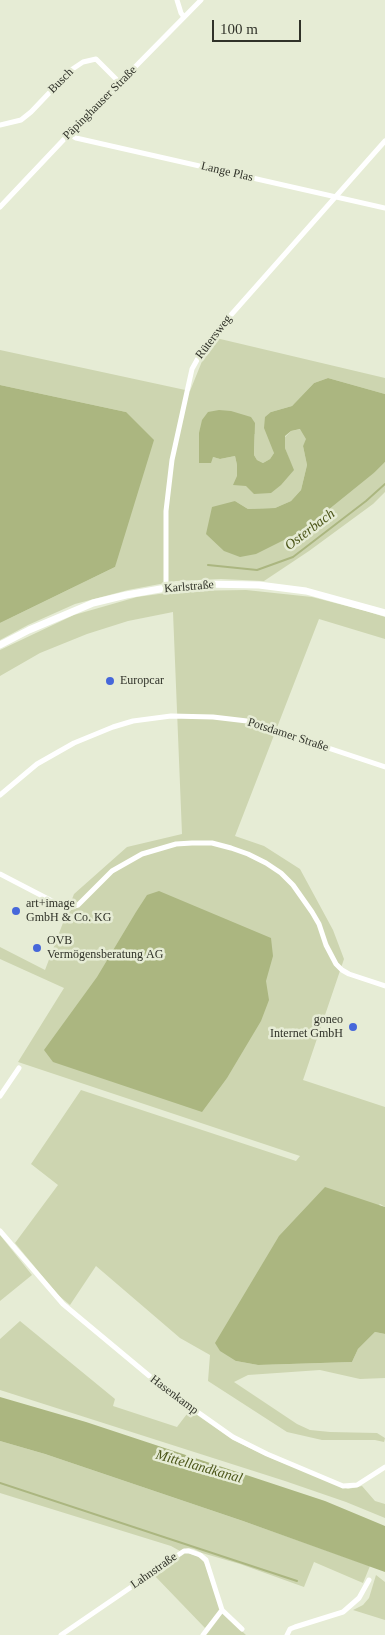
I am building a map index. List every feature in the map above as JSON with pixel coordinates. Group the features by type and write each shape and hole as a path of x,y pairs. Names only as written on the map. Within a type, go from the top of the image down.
{"street":[{"path":"177,0 184,17"},
{"name":"Päpinghauser Straße","path":"0,207 201,0"},
{"name":"Busch","path":"0,125 20,120 31,112 71,70 83,62 96,59 120,83"},
{"name":"Lange Plas","path":"69,134 76,138 385,208"},
{"name":"Rütersweg","path":"166,588 166,511 171,469 192,369 215,333 385,141"},
{"name":"Karlstraße","path":"0,646 29,630 93,603 166,588 226,584 282,588 329,596 385,613"},
{"name":"Potsdamer Straße","path":"0,795 37,764 74,743 133,721 172,716 213,716 247,721 385,767"},
{"path":"0,874 64,907 71,907 78,905 112,871 149,851 176,844 192,843 212,843 231,848 266,863 280,872 293,885 312,912 326,945 336,964 342,970 385,986"},
{"path":"0,1096 19,1068"},
{"name":"Hasenkamp","path":"0,1231 63,1304 165,1389 233,1437 267,1454 343,1486 357,1484 385,1467"},
{"name":"Lahnstraße","path":"61,1635 184,1551 195,1552 206,1560 222,1610 242,1629"},
{"path":"287,1635 290,1629 343,1612 359,1598 369,1580"},
{"path":"203,1635 222,1610"}],"shaded area":[{"path":"216,338 385,378 385,394 328,378 314,383 292,406 271,412 274,453 270,459 263,463 257,460 254,455 255,434 199,433 199,463 213,457 220,459 235,456 237,476 293,470 285,448 285,437 291,431 301,429 307,439 303,446 307,465 301,490 291,501 275,508 248,509 235,501 206,534 375,472 385,462 385,492 373,504 264,581 221,579 176,581 128,590 75,604 0,640 0,623 115,567 126,412 0,385 0,350 190,391 207,349"},
{"path":"246,590 312,597 385,617 385,639 319,619 235,836 264,846 300,869 333,930 344,959 303,1080 385,1107 385,1207 380,1204 236,1361 258,1365 352,1362 358,1349 375,1332 385,1334 385,1378 360,1379 320,1370 248,1375 234,1382 297,1424 310,1430 377,1433 385,1438 384,1442 375,1440 322,1440 287,1432 208,1381 210,1355 180,1338 96,1266 70,1305 58,1295 15,1243 58,1185 31,1164 81,1090 296,1161 300,1156 18,1062 64,988 0,959 0,947 45,970 74,894 127,847 182,834 173,612 128,621 87,634 40,653 0,676 0,650 74,615 137,597 181,591"},
{"path":"0,1235 32,1275 0,1301"},
{"path":"20,1321 115,1399 113,1406 177,1427 190,1410 233,1440 271,1458 348,1489 362,1486 375,1501 385,1504 385,1518 285,1481 0,1390 0,1339"},
{"path":"0,1441 45,1454 370,1566 363,1583 314,1562 304,1587 194,1549 188,1548 180,1551 171,1546 0,1493"},
{"path":"184,1553 200,1557 205,1564 221,1609 205,1628 153,1574"},
{"path":"376,1575 385,1582 385,1620 353,1610 363,1605 369,1598"},
{"path":"222,1612 246,1635 205,1635"}],"water":[{"path":"328,378 385,394 385,462 302,531 256,554 240,557 224,551 206,534 212,507 235,501 248,509 275,508 291,501 301,490 307,465 303,446 306,439 300,429 291,431 285,436 285,448 294,470 271,493 254,494 246,486 233,485 237,476 235,456 220,459 213,457 211,463 199,463 199,433 202,420 208,412 219,410 231,411 251,417 255,423 254,455 257,460 263,463 270,459 274,453 264,428 265,417 271,412 292,406 314,383"},
{"path":"0,385 126,412 154,440 115,567 0,623"},
{"path":"159,891 271,938 273,956 266,981 269,1000 261,1021 227,1078 202,1112 53,1062 44,1050 97,977 147,895"},
{"path":"325,1187 385,1207 385,1334 375,1332 358,1349 352,1362 258,1365 236,1361 220,1351 215,1343 279,1236"},
{"name":"Mittellandkanal","path":"0,1397 86,1422 325,1501 385,1526 385,1572 243,1521 45,1454 0,1441"}],"waterway":[{"name":"Osterbach","path":"208,565 257,570 293,557 366,501 385,484"},
{"path":"0,1483 297,1581"}],"place":[{"name":"Europcar","path":"110,681"},
{"name":"art+image GmbH & Co. KG","path":"16,911"},
{"name":"OVB Vermögensberatung AG","path":"37,948"},
{"name":"goneo Internet GmbH","path":"353,1027"}]}
